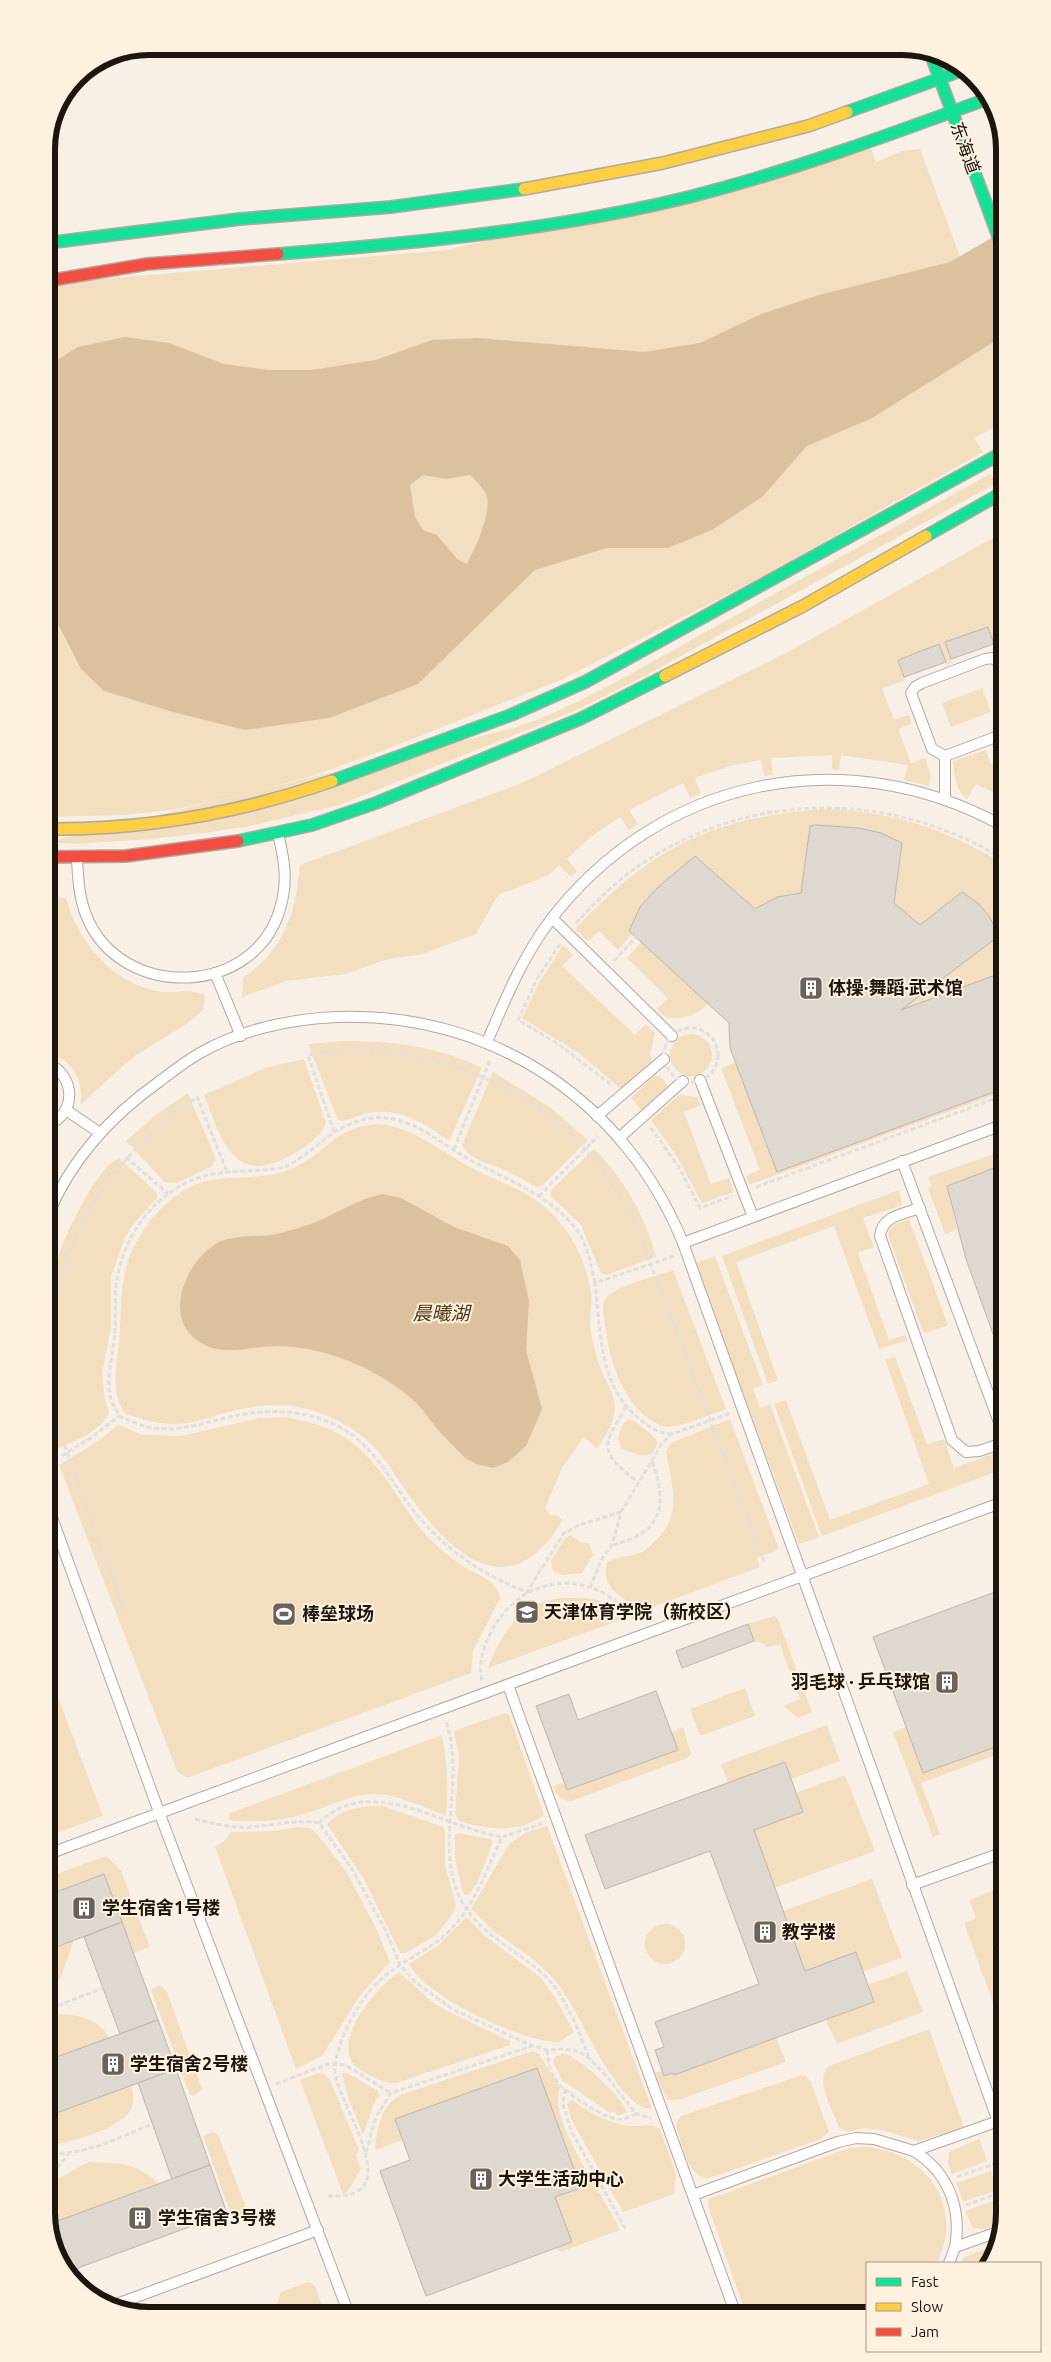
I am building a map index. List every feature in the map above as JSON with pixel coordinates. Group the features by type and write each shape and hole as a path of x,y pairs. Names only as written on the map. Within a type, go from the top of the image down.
{"main road":[{"name":"东海道","path":"933,60 996,230"},
{"path":"55,242 240,219 391,207 532,188 663,163 808,126 956,72"},
{"path":"55,280 130,266 369,247 559,222 689,197 848,149 983,102"},
{"path":"55,238 65,240"},
{"path":"55,829 118,827 171,821 252,805 309,789 498,721 560,696 610,670 996,456"},
{"path":"55,857 77,858 175,851 278,834 312,825 376,803 580,719 803,606 996,496"}],"lane":[{"path":"996,661 993,658 985,659 915,687 911,693 932,749 945,756 996,737"},
{"path":"945,756 945,800"},
{"path":"491,1044 520,968 552,918 594,871 624,846 674,815 722,798 770,785 827,779 880,783 945,800 996,823"},
{"path":"77,858 81,901 86,916 95,932 112,951 148,974 166,978 185,977 215,972 239,962 255,952 266,938 281,907 284,890 284,859 278,834"},
{"path":"552,918 672,1036"},
{"path":"215,972 241,1036"},
{"path":"55,1201 75,1166 100,1133 132,1101 201,1052 241,1036 288,1022 369,1016 427,1024 491,1044 562,1086 608,1126 653,1182 685,1247 912,1885 996,2107"},
{"path":"597,1116 664,1059"},
{"path":"55,1068 64,1075 69,1084 70,1095 66,1110 55,1120"},
{"path":"700,1080 753,1217"},
{"path":"619,1138 683,1081"},
{"path":"66,1110 100,1133"},
{"path":"685,1247 753,1217 996,1128"},
{"path":"902,1161 996,1414"},
{"path":"920,1208 885,1222 881,1228 880,1236 956,1446 966,1452 979,1451 996,1445"},
{"path":"55,1851 996,1505"},
{"path":"55,1526 159,1812 347,2307"},
{"path":"508,1685 733,2307"},
{"path":"912,1885 996,1855"},
{"path":"914,2151 996,2122"},
{"path":"693,2195 838,2142 856,2138 874,2139 914,2151 926,2158 945,2181 956,2208 958,2233 949,2262"},
{"path":"121,2302 318,2230"},
{"path":"955,2247 993,2234"}],"path":[{"path":"622,1095 580,1059 518,1020 537,979 567,933 616,884 660,852 708,828 738,819 789,809 839,807 884,813 949,831 996,855"},
{"path":"605,970 636,937"},
{"path":"697,1028 710,1036 715,1042 717,1049 716,1064 708,1076 700,1080 683,1081 669,1071 664,1059 665,1047 672,1036 682,1030 697,1028"},
{"path":"454,1149 483,1078 491,1044"},
{"path":"334,1132 308,1055 361,1050 397,1053 452,1065 483,1078 527,1101 585,1150 616,1189 633,1218 765,1564"},
{"path":"55,1318 63,1271 83,1221 110,1178 126,1157 152,1131 197,1097 227,1172"},
{"path":"642,1118 679,1167 700,1208 996,1098"},
{"path":"527,1592 508,1584 453,1552 419,1518 373,1454 351,1434 337,1426 305,1414 273,1410 186,1428 154,1428 119,1416 110,1396 109,1382 115,1330 116,1289 123,1255 142,1219 168,1194 186,1182 227,1172 286,1166 334,1132 353,1122 390,1117 408,1124 539,1196 554,1207 580,1233 595,1283 598,1329 602,1352 616,1390 626,1407 651,1428 661,1434 672,1434 742,1409"},
{"path":"539,1196 608,1126"},
{"path":"126,1157 168,1194"},
{"path":"595,1283 651,1264 685,1247"},
{"path":"626,1407 608,1443 610,1452 618,1466 638,1482"},
{"path":"55,1413 125,1612"},
{"path":"62,1456 119,1416"},
{"path":"590,1588 601,1560 612,1545 621,1512 663,1442 672,1434"},
{"path":"612,1545 641,1536 658,1518 661,1505 661,1490 652,1460"},
{"path":"527,1592 564,1533 579,1525 621,1512"},
{"path":"486,1693 481,1676 485,1646 501,1614 527,1592 546,1584 565,1584 590,1588 616,1600 637,1623 642,1636"},
{"path":"441,1709 451,1738 453,1752 453,1797 450,1823 454,1882 466,1909 488,1933 550,1981 562,1999 589,2058"},
{"path":"318,1823 329,1812 343,1806 380,1800 395,1803 480,1834 502,1838 556,1818"},
{"path":"195,1819 229,1827 260,1826 304,1820 318,1823 352,1870 386,1932 400,1965 414,1981 452,2009 534,2046 547,2050 564,2049 578,2051 589,2058 608,2078 636,2114 651,2118 664,2116"},
{"path":"328,2196 343,2197 356,2194 364,2187 368,2177 366,2153 338,2088 334,2072 348,2028 363,1999 386,1975 446,1934 466,1909 484,1879 502,1838"},
{"path":"55,2006 103,1988"},
{"path":"366,2153 376,2117 391,2093 534,2046"},
{"path":"547,2050 551,2072 558,2083 565,2089 617,2120 626,2119 636,2114"},
{"path":"264,2088 328,2064 335,2064 346,2065 391,2093"},
{"path":"565,2089 563,2104 571,2131 626,2230"},
{"path":"55,2153 68,2154 98,2146 152,2124"},
{"path":"55,2170 68,2154"},
{"path":"945,2181 996,2163"},
{"path":"956,2208 996,2194"}],"shaded area":[{"path":"871,149 876,162 902,151 920,149 996,353 996,427 974,438 983,452 765,575 563,679 382,751 312,776 250,793 178,809 125,815 55,817 55,287 89,280 447,250"},
{"path":"990,474 994,479 993,485 641,678 579,709 339,805 245,827 204,833 75,844 55,843 55,840 514,728 605,688"},
{"path":"996,536 996,648 988,627 946,642 952,662 947,665 939,644 898,660 905,680 882,689 894,720 909,715 912,724 898,729 911,763 925,758 931,776 929,786 904,780 908,765 841,755 839,770 832,770 832,755 771,758 773,775 764,776 761,760 730,766 695,778 701,794 690,798 683,783 629,810 638,824 629,830 620,817 592,836 567,859 577,871 571,877 559,865 549,875 498,895 476,934 422,954 385,960 346,974 286,981 242,997 243,978 269,955 285,929 295,899 300,865 522,783 786,653"},
{"path":"982,688 991,712 951,727 942,703"},
{"path":"986,750 991,764 996,762 996,794 976,784 967,799 958,787 953,761"},
{"name":"体操·舞蹈·武术馆","path":"829,809 877,814 939,831 996,859 996,1094 749,1185 746,1176 760,1170 721,1068 736,1062 730,1048 729,1023 708,1003 701,1010 686,1017 669,1018 665,1016 657,1009 668,998 627,958 641,942 632,934 618,950 599,931 588,941 575,929 632,876 660,856 689,840 719,828 752,819"},
{"path":"55,897 66,898 80,931 101,960 114,972 146,988 164,992 190,991 205,996 203,1010 188,1023 133,1057 80,1105 80,1088 75,1073 64,1060 55,1055"},
{"path":"563,945 573,955 562,966 635,1035 646,1024 655,1033 650,1054 652,1061 622,1090 580,1054 522,1018 539,983"},
{"path":"691,1034 706,1040 712,1055 706,1070 691,1076 676,1070 670,1055 676,1040"},
{"path":"343,1041 379,1042 414,1046 448,1054 482,1068 449,1141 411,1118 390,1112 378,1111 349,1120 338,1120 308,1044"},
{"path":"304,1059 326,1123 308,1145 293,1154 273,1163 256,1166 243,1163 224,1143 204,1095 265,1068"},
{"path":"493,1072 550,1107 588,1140 543,1185 537,1187 505,1170 481,1161 470,1155 462,1145"},
{"path":"655,1075 663,1079 668,1087 642,1111 631,1098"},
{"path":"188,1093 216,1159 212,1166 177,1183 165,1182 126,1141 157,1114"},
{"path":"679,1095 697,1097 701,1105 684,1112 711,1184 729,1178 734,1192 702,1203 676,1155 651,1120"},
{"path":"378,1124 391,1126 415,1135 475,1170 530,1196 555,1217 566,1230 582,1258 592,1294 591,1333 600,1367 614,1399 613,1419 597,1449 584,1437 562,1468 545,1508 550,1515 559,1516 562,1521 541,1548 520,1563 499,1567 478,1562 458,1549 438,1531 420,1510 377,1450 354,1430 326,1415 297,1407 267,1406 237,1410 186,1423 166,1424 125,1414 120,1404 117,1394 116,1373 124,1275 134,1246 159,1210 170,1200 194,1185 217,1179 269,1175 289,1170 302,1164 350,1130"},
{"path":"594,1149 615,1172 632,1198 646,1227 656,1257 606,1275 601,1273 581,1225 551,1196 551,1190"},
{"path":"996,1153 996,1167 947,1186 957,1230 945,1234 928,1188 932,1186 928,1177"},
{"path":"119,1158 156,1192 157,1198 134,1223 125,1238 111,1276 111,1326 102,1374 109,1412 93,1431 55,1450 55,1270 60,1252 78,1211 102,1172"},
{"path":"899,1190 902,1205 863,1218 874,1247 858,1253 889,1340 906,1335 908,1340 879,1349 834,1226 736,1262 778,1380 768,1384 722,1256"},
{"path":"909,1219 948,1325 925,1333 888,1235 893,1226"},
{"path":"715,1256 763,1385 753,1389 760,1408 770,1404 819,1537 799,1544 695,1263"},
{"path":"673,1270 726,1409 694,1421 669,1427 649,1419 638,1409 621,1383 610,1353 603,1307 606,1298 618,1289"},
{"path":"895,1357 927,1444 944,1439 954,1468 995,1453 996,1472 822,1536 774,1404 786,1400 830,1520 929,1484 885,1360"},
{"name":"棒垒球场","path":"286,1417 330,1430 344,1437 358,1448 371,1460 413,1519 437,1546 464,1567 491,1582 500,1598 473,1651 471,1673 187,1778 177,1771 59,1465 100,1440 118,1425 143,1435 181,1436 260,1418"},
{"path":"629,1419 636,1422 658,1442 653,1453 641,1455 621,1448 618,1438 623,1423"},
{"path":"730,1419 779,1549 757,1558 760,1567 642,1611 621,1597 610,1586 606,1572 607,1562 644,1551 666,1528 673,1508 672,1486 666,1452 671,1443"},
{"path":"570,1535 580,1542 589,1544 593,1555 582,1573 563,1575 553,1571 551,1561 565,1538"},
{"path":"585,1598 598,1600 623,1619 488,1668 498,1645 520,1615 530,1608 554,1599"},
{"path":"774,1616 778,1619 812,1712 798,1718 784,1706 800,1699 780,1645 767,1647 761,1642 754,1641 748,1624"},
{"path":"745,1688 755,1716 700,1736 690,1709"},
{"path":"55,1689 103,1816 55,1834"},
{"path":"505,1713 509,1715 544,1815 524,1825 503,1828 492,1828 460,1821 455,1815 459,1757 454,1731"},
{"path":"827,1725 840,1761 791,1779 785,1762 728,1783 721,1764"},
{"path":"683,1727 691,1754 687,1758 571,1801 559,1797 553,1786 564,1782 568,1790 677,1750 671,1732"},
{"path":"906,1727 923,1773 996,1747 996,1755 921,1783 940,1834 933,1837 893,1732"},
{"path":"442,1735 447,1776 445,1815 402,1799 375,1794 345,1799 307,1813 281,1819 232,1821 228,1818 230,1813"},
{"path":"845,1775 875,1851 774,1888 754,1830 803,1812 796,1793"},
{"path":"383,1806 443,1827 445,1831 445,1865 456,1905 454,1912 435,1936 405,1953 400,1953 364,1879 327,1824 346,1811"},
{"path":"547,1826 652,2109 641,2106 631,2099 610,2074 580,2020 553,1978 495,1932 471,1909 509,1844 525,1833"},
{"path":"297,1827 310,1828 316,1833 346,1871 376,1928 390,1962 361,1994 322,2056 296,2069 215,1847 224,1841 231,1832 274,1831"},
{"path":"458,1833 491,1839 493,1842 478,1882 469,1895 465,1895 463,1892 455,1860 455,1835"},
{"path":"106,1856 121,1871 150,1947 134,1953 122,1922 74,1940 61,1977 55,1983 55,1875"},
{"path":"872,1879 902,1958 863,1971 805,1971 783,1911"},
{"path":"996,1889 996,1946 992,1948 996,1958 996,2011 964,1923 976,1918 969,1900"},
{"path":"466,1917 484,1935 541,1978 556,1999 574,2032 559,2042 523,2035 476,2015 454,2003 418,1977 409,1964 439,1945"},
{"path":"665,1924 676,1927 682,1933 685,1944 682,1955 676,1961 665,1964 654,1961 648,1955 645,1944 648,1933 654,1927"},
{"path":"907,1971 923,2012 837,2044 826,2020 874,2002 868,1985"},
{"path":"399,1972 431,2001 445,2010 510,2041 510,2045 396,2083 383,2081 364,2072 352,2062 349,2050 354,2025 371,1999"},
{"path":"160,1985 167,1992 202,2089 194,2096 190,2095 151,1990"},
{"path":"74,2015 96,2023 103,2029 123,2061 132,2086 133,2098 132,2107 128,2114 120,2121 96,2133 55,2144 55,2016"},
{"path":"929,2029 964,2128 918,2141 882,2130 863,2128 849,2132 840,2129 829,2105 824,2088 823,2080 829,2066"},
{"path":"776,2038 786,2062 681,2099 667,2100 655,2073 662,2071 664,2076 673,2073 674,2075"},
{"path":"533,2051 539,2054 560,2088 558,2102 569,2138 620,2230 563,2251 558,2251 557,2248 572,2242 555,2197 581,2188 537,2068 395,2119 402,2140 376,2150 375,2147 381,2118 388,2106 400,2095"},
{"path":"564,2053 600,2079 617,2097 627,2112 618,2116 614,2112 610,2113 562,2080 553,2062 555,2057"},
{"path":"318,2073 324,2074 330,2080 359,2150 356,2155 361,2169 348,2191 343,2194 300,2080"},
{"path":"342,2073 347,2073 378,2091 379,2096 373,2105 363,2134 348,2098"},
{"path":"799,2076 806,2076 811,2082 829,2132 821,2139 711,2177 700,2176 694,2171 686,2157 676,2125 681,2116"},
{"path":"572,2100 593,2114 609,2121 625,2125 654,2126 660,2129 676,2174 674,2194 623,2212 571,2119 567,2104"},
{"path":"212,2132 218,2134 245,2205 245,2212 240,2217 232,2218 203,2136"},
{"path":"979,2139 987,2161 952,2174 948,2163 949,2152"},
{"path":"864,2147 881,2149 897,2154 911,2162 934,2185 942,2200 946,2216 946,2234 943,2249 937,2262 866,2262 866,2307 744,2307 708,2206 709,2199 846,2149"},
{"path":"88,2162 133,2167 149,2175 159,2183 56,2222 55,2180"},
{"path":"991,2171 996,2190 963,2202 956,2183"},
{"path":"996,2200 995,2225 985,2229 973,2228 965,2211"},
{"path":"989,2248 982,2262 962,2262 964,2257"},
{"path":"308,2282 315,2285 323,2307 276,2307 281,2292"}],"water":[{"path":"996,235 996,340 872,418 807,446 762,497 712,530 668,548 607,548 535,570 418,684 329,718 245,730 173,712 104,691 81,669 55,618 55,361 78,347 125,337 169,343 224,364 268,370 311,370 376,360 432,340 477,338 644,352 700,343 761,314 819,295 950,262","holes":["423,475 446,479 470,475 486,494 488,504 485,522 467,564 457,559 437,535 423,530 415,517 410,485"]},
{"name":"晨曦湖","path":"382,1194 401,1198 454,1227 508,1246 520,1260 529,1301 526,1350 542,1409 526,1446 508,1462 493,1468 476,1464 465,1458 412,1399 383,1378 350,1361 314,1350 296,1347 268,1346 229,1350 210,1347 201,1343 189,1333 182,1321 180,1307 186,1279 203,1254 214,1245 230,1238 281,1233 316,1222 365,1199"}],"building":[{"path":"988,627 994,644 951,659 945,642"},
{"path":"939,644 946,662 904,677 898,660"},
{"name":"体操·舞蹈·武术馆","path":"810,826 859,828 881,833 902,843 894,903 920,925 962,892 979,904 989,916 996,930 996,938 901,1010 996,975 996,1091 777,1172 730,1048 729,1023 629,931 640,907 657,888 695,856 755,909 777,897 801,893"},
{"path":"996,1167 996,1342 966,1259 947,1186"},
{"name":"羽毛球 · 乒乓球馆","path":"996,1592 996,1747 923,1773 873,1637"},
{"path":"748,1624 754,1641 682,1668 676,1651"},
{"path":"656,1691 678,1750 567,1790 536,1706 569,1694 578,1720"},
{"name":"教学楼","path":"785,1762 803,1812 754,1830 805,1971 856,1952 874,2002 674,2075 673,2073 664,2076 655,2050 664,2047 655,2022 759,1984 710,1851 605,1889 585,1835"},
{"name":"学生宿舍1号楼","path":"104,1874 122,1922 55,1947 55,1892"},
{"path":"122,1922 158,2020 120,2034 84,1937"},
{"name":"学生宿舍2号楼","path":"158,2020 176,2069 55,2114 55,2058"},
{"name":"大学生活动中心","path":"537,2068 581,2188 555,2197 572,2242 426,2296 380,2171 410,2160 395,2119"},
{"path":"176,2069 210,2165 172,2179 138,2083"},
{"name":"学生宿舍3号楼","path":"210,2165 227,2213 74,2270 60,2243 56,2222"}],"traffic: fast":[{"path":"933,60 996,230"},
{"path":"847,112 956,72"},
{"path":"278,254 485,234 536,227 639,208 689,197 765,176 877,139 982,101"},
{"path":"55,242 240,219 391,207 524,189"},
{"path":"332,781 511,715 585,682 996,456"},
{"path":"926,536 996,496"},
{"path":"238,841 312,825 376,803 580,719 665,676"}],"traffic: slow":[{"path":"524,189 663,163 808,126 847,112"},
{"path":"665,676 803,606 926,536"},
{"path":"55,829 85,829 157,823 228,811 332,781"}],"traffic: jam":[{"path":"55,280 147,264 278,254"},
{"path":"55,857 126,856 238,841"}],"place":[{"name":"体操·舞蹈·武术馆","path":"811,988"},
{"name":"天津体育学院（新校区）","path":"527,1612"},
{"name":"棒垒球场","path":"284,1614"},
{"name":"羽毛球 · 乒乓球馆","path":"947,1682"},
{"name":"学生宿舍1号楼","path":"84,1908"},
{"name":"教学楼","path":"765,1932"},
{"name":"学生宿舍2号楼","path":"113,2064"},
{"name":"大学生活动中心","path":"481,2179"},
{"name":"学生宿舍3号楼","path":"140,2218"}]}
